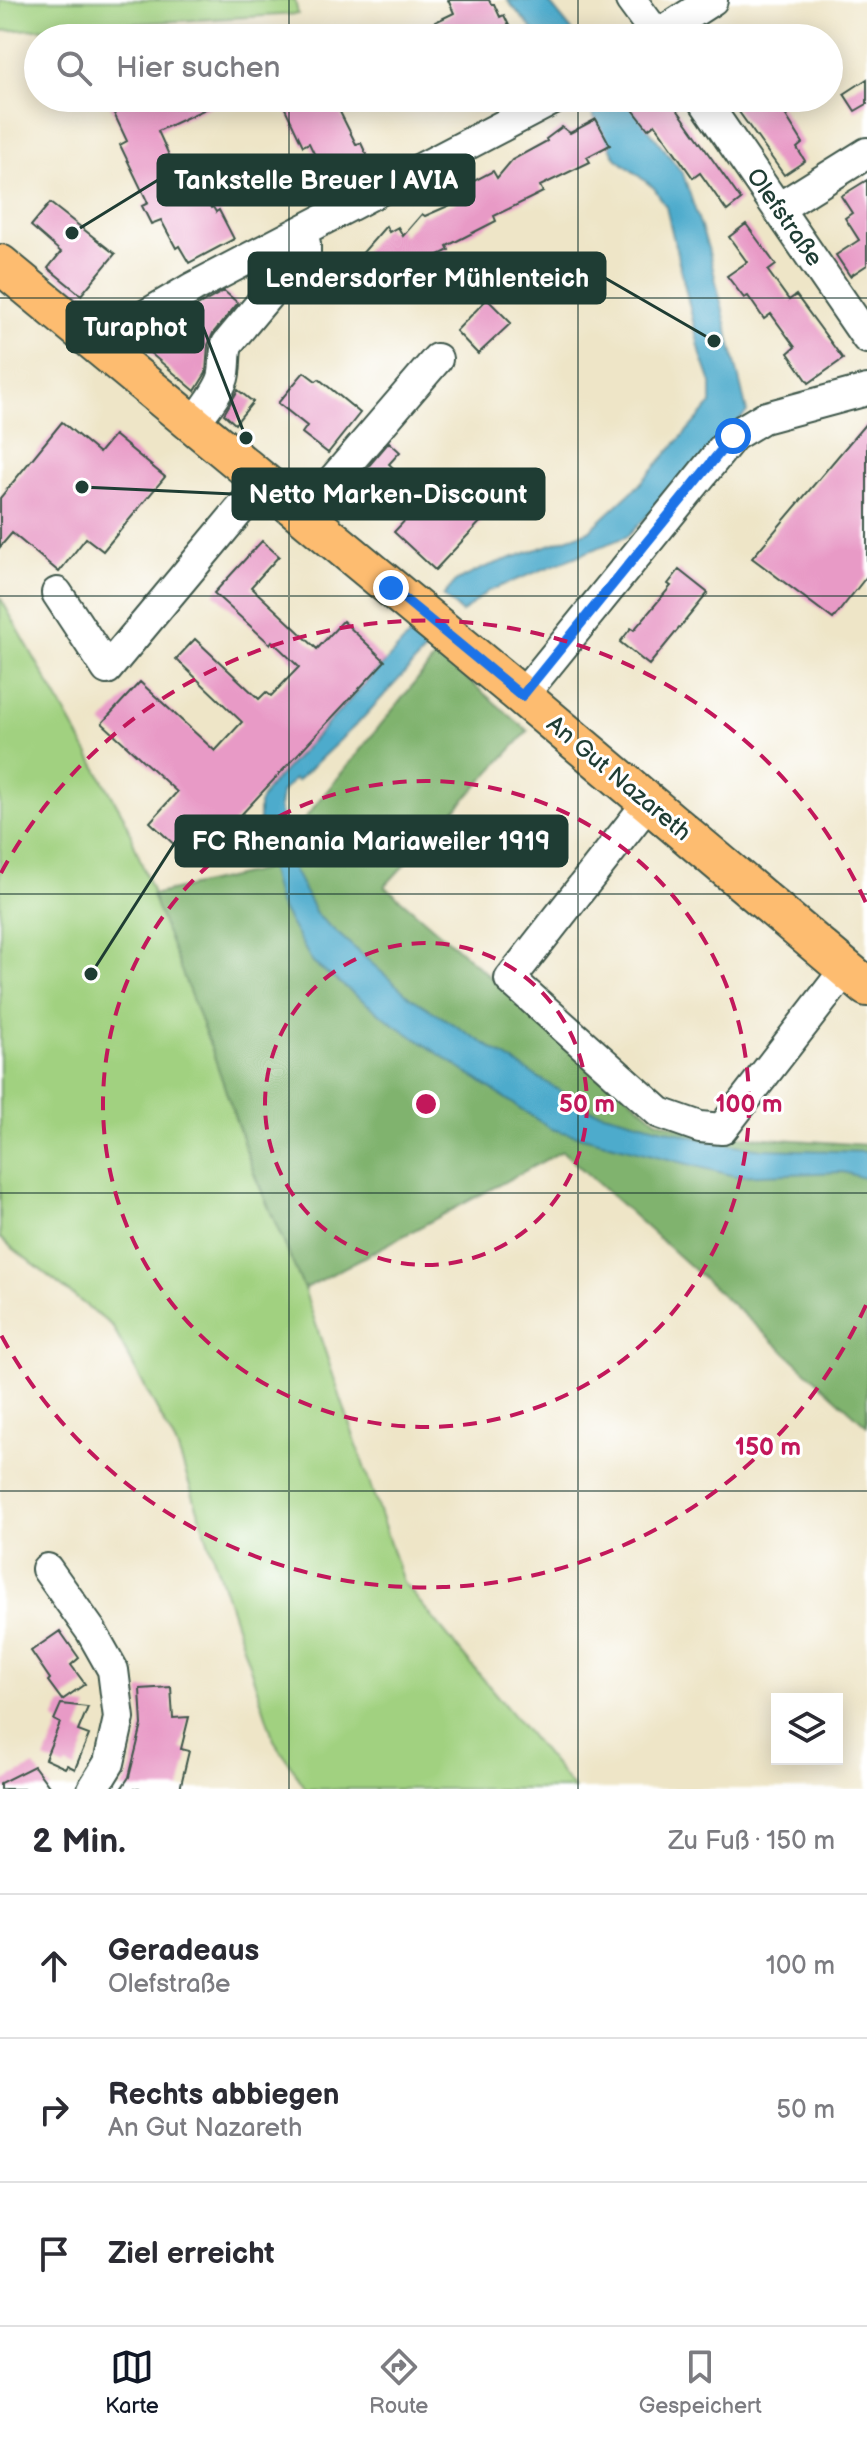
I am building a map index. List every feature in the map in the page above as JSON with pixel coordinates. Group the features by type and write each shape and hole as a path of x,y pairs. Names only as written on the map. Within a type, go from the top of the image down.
{"main road":[{"name":"An Gut Nazareth","path":"0,264 522,696 856,978"}],"street":[{"path":"631,0 648,24"},
{"path":"676,24 712,0"},
{"path":"97,344 194,287 529,112"},
{"name":"Olefstraße","path":"712,112 867,338"},
{"path":"779,208 867,153"},
{"path":"194,424 219,387 227,344 305,253 301,231"},
{"path":"303,515 437,359"},
{"path":"522,696 733,436 763,418 867,390"},
{"path":"57,593 107,669 263,482"},
{"path":"648,803 510,979 660,1113 700,1127 722,1129 856,978"},
{"path":"47,1569 91,1631 113,1670 119,1718 109,1763 93,1789"}],"green space":[{"path":"0,0 295,0 298,14 123,24 24,24 24,30 0,31"},
{"path":"0,597 124,817 213,1053 254,1174 304,1289 403,1582 574,1789 306,1789 274,1740 177,1447 112,1326 0,1238"},
{"path":"438,654 528,731 385,886 656,1120 695,1133 867,1145 867,1426 562,1151 304,1289 254,1173 213,1053 152,895 263,870"}],"water":[{"path":"507,0 547,0 567,24 528,24"},
{"path":"591,112 636,112 683,174 708,248 747,412 628,536 488,591 462,613 443,596 455,582 483,568 589,531 639,485 711,404 711,383 701,355 666,207 654,188 616,158"},
{"path":"412,633 428,648 361,720 281,793 279,807 292,867 317,915 410,997 589,1109 713,1142 763,1149 867,1152 867,1179 843,1172 735,1176 551,1129 394,1024 313,963 278,902 259,827 259,804 267,789"}],"building":[{"path":"448,0 489,0 508,24 431,24 454,13"},
{"path":"867,79 867,104 855,111 844,94"},
{"path":"113,112 199,112 158,131 178,175 188,172 193,183 199,180 211,208 216,212 219,210 234,239 189,263 179,246 176,248 161,220 151,224 142,206 148,203 120,145 127,141"},
{"path":"287,112 340,112 356,144 361,143 374,171 338,188 327,165 321,168 309,143 303,146"},
{"path":"635,112 679,112 741,200 727,211 700,173 693,178 655,124 648,129"},
{"path":"739,112 784,112 803,143 797,148 805,161 784,175"},
{"path":"596,119 610,145 587,157 590,162 540,186 543,192 494,216 496,221 447,246 449,250 391,279 394,284 362,300 347,269 354,265 351,260 360,256 386,226 389,232 398,227 403,236 422,214 425,216 457,202 453,197 462,193 470,183 493,171 497,178 512,160 547,141 562,127 570,133"},
{"path":"867,180 867,265 850,276 836,255 859,240 845,218 852,213 841,196"},
{"path":"50,203 115,254 81,295 48,268 61,252 31,226"},
{"path":"746,224 776,265 768,271 789,300 796,295 843,359 809,383 788,353 795,347 771,314 764,319 748,296 744,298 727,276 747,262 729,237"},
{"path":"224,291 238,303 213,333 208,345 206,373 195,391 149,352 180,316"},
{"path":"487,299 511,323 478,354 456,331"},
{"path":"304,372 316,381 319,379 360,413 328,453 302,433 307,426 278,403"},
{"path":"238,390 253,402 235,424 224,414"},
{"path":"62,422 99,453 114,435 165,477 103,551 86,538 59,572 12,533 0,547 0,498"},
{"path":"867,422 867,576 833,619 752,558"},
{"path":"389,442 400,452 389,464 401,475 375,501 355,482"},
{"path":"443,480 484,518 435,570 394,532"},
{"path":"262,541 279,556 251,587 317,649 343,621 385,661 195,864 150,822 177,792 102,723 140,682 215,751 242,722 176,659 195,639 259,699 266,692 271,696 299,667 214,593"},
{"path":"679,570 708,593 649,665 620,642 671,586 668,584"},
{"path":"60,1631 79,1658 71,1665 85,1684 62,1700 31,1651"},
{"path":"171,1687 173,1718 189,1717 181,1749 189,1751 180,1789 121,1789 129,1777 142,1725 140,1689"},
{"path":"61,1704 88,1707 78,1731 89,1735 75,1769 45,1759 60,1723 54,1720"},
{"path":"34,1766 51,1789 0,1789 0,1783"}],"place":[{"name":"Tankstelle Breuer | AVIA","path":"72,233"},
{"name":"Lendersdorfer Mühlenteich","path":"714,341"},
{"name":"Turaphot","path":"246,438"},
{"name":"Netto Marken-Discount","path":"82,487"},
{"name":"FC Rhenania Mariaweiler 1919","path":"91,974"}],"route":[{"path":"391,588 522,696 733,436"}]}
